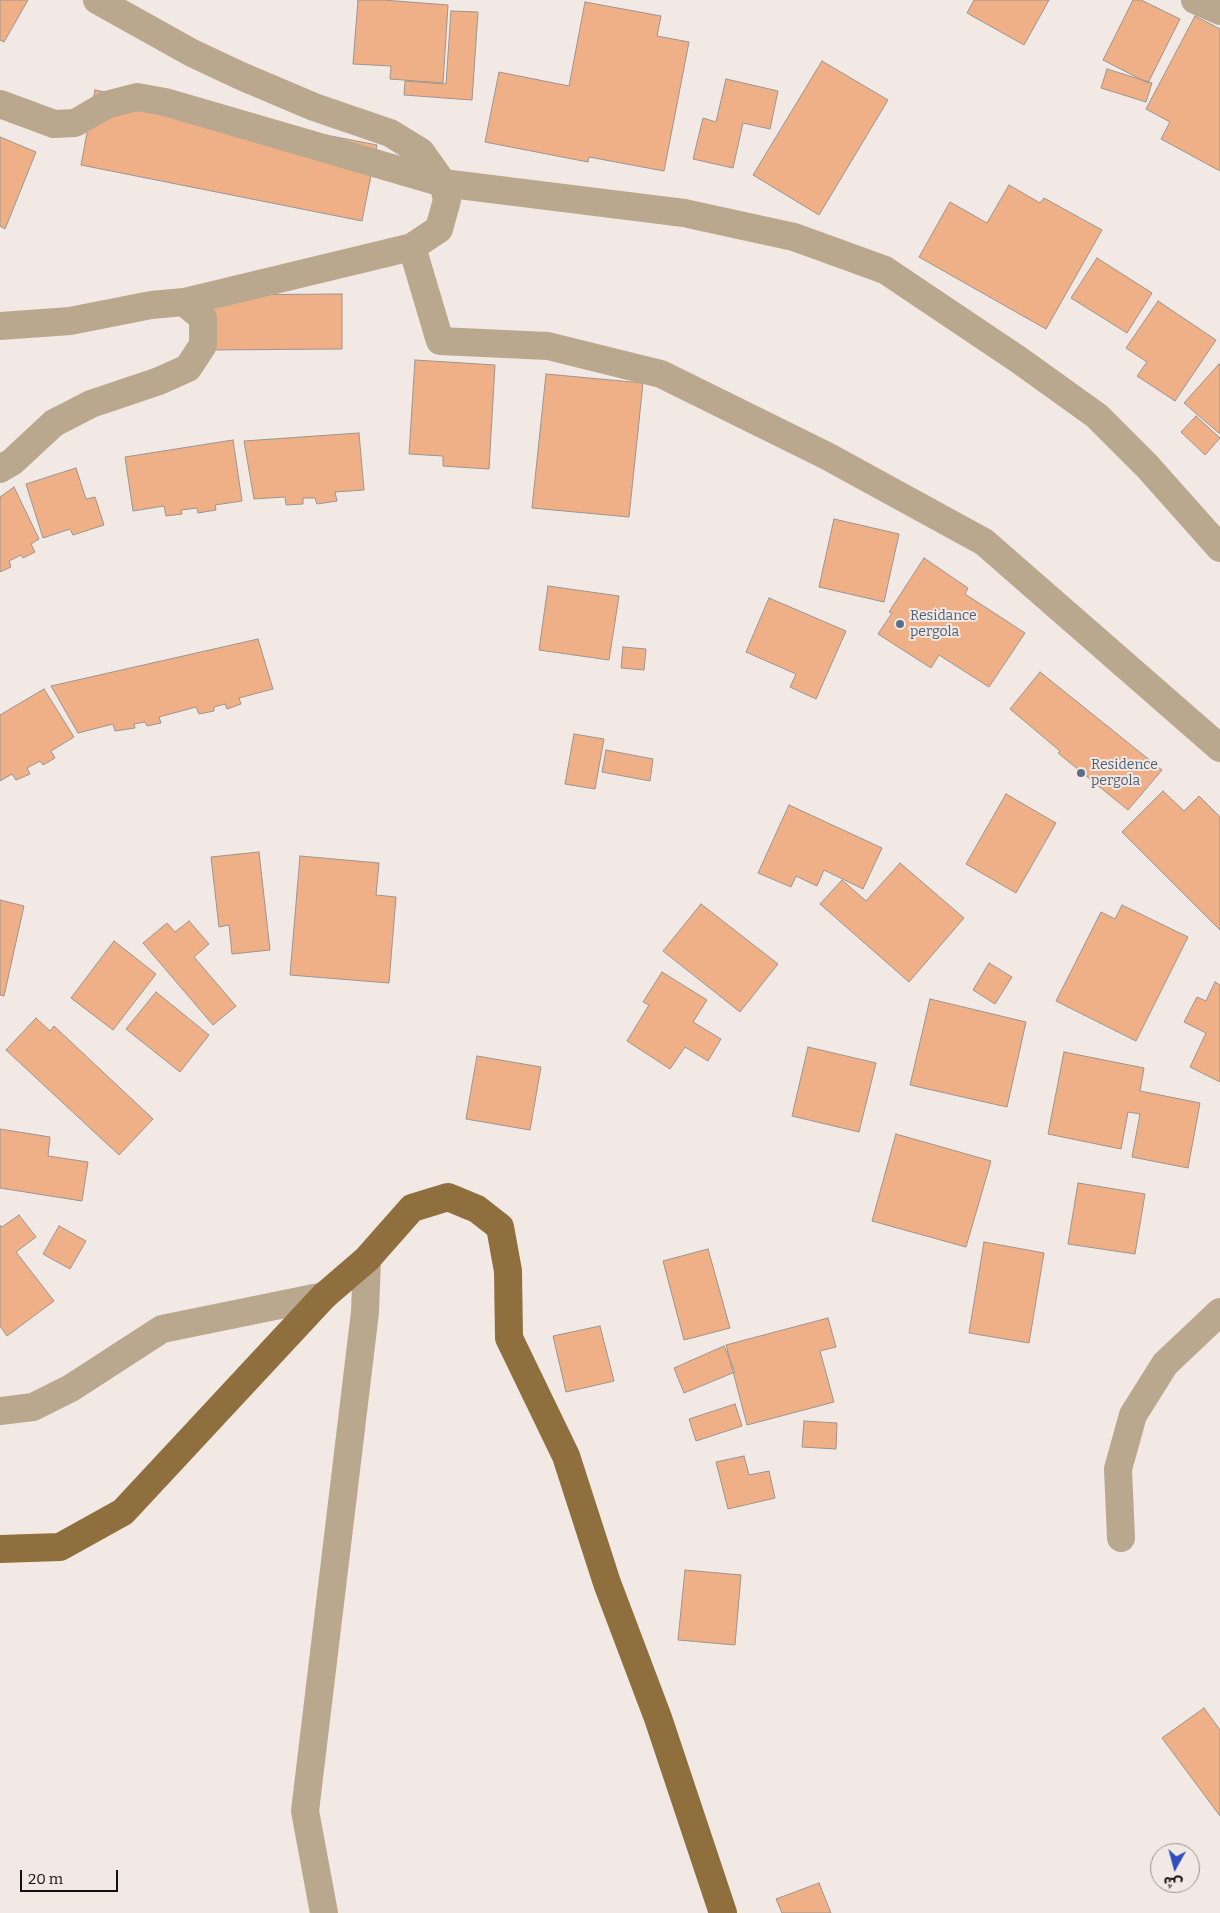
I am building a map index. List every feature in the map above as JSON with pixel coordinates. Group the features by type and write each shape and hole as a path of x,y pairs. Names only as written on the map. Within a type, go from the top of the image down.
{"main road":[{"path":"0,1549 60,1547 123,1512 324,1296 366,1259 412,1208 448,1197 477,1209 500,1227 508,1271 509,1338 566,1456 607,1583 658,1718 723,1913"}],"street":[{"path":"0,326 70,321 151,304 184,302 412,247 440,229 447,200 443,183 421,152 390,133 314,107 240,76 192,53 97,0"},
{"path":"1195,0 1220,11"},
{"path":"0,104 54,124 75,123 106,105 137,97 165,102 443,183 684,213 794,237 885,270 1019,360 1097,416 1146,466 1220,548"},
{"path":"412,247 440,341 548,346 661,374 827,456 984,542 1220,748"},
{"path":"0,469 12,462 54,423 91,404 159,381 188,368 203,345 203,318 184,302"},
{"path":"324,1913 305,1811 365,1312 366,1259"},
{"path":"0,1411 33,1407 71,1388 162,1329 324,1296"},
{"path":"1121,1538 1118,1469 1133,1415 1165,1364 1220,1312"}],"building":[{"path":"0,0 28,0 4,42 0,40"},
{"path":"358,0 448,5 443,83 390,79 391,66 353,64"},
{"path":"974,0 1049,0 1024,45 967,13"},
{"path":"1133,0 1141,0 1180,19 1148,83 1103,60"},
{"path":"585,2 661,16 657,36 689,42 664,171 589,157 588,162 485,142 499,72 569,86"},
{"path":"451,11 478,12 472,100 404,95 405,81 446,84"},
{"path":"1195,16 1220,29 1220,171 1161,139 1170,122 1146,109"},
{"path":"822,61 888,100 819,215 753,175"},
{"path":"1107,69 1152,83 1146,102 1101,88"},
{"path":"726,79 778,91 770,129 743,123 733,168 693,159 703,118 716,122"},
{"path":"95,90 377,145 362,221 81,165"},
{"path":"0,137 36,152 5,229 0,226"},
{"path":"1009,185 1040,203 1044,198 1102,230 1046,329 919,257 950,202 987,223"},
{"path":"1097,258 1152,293 1127,333 1071,298"},
{"path":"342,294 342,349 205,350 205,295"},
{"path":"1158,301 1216,340 1175,401 1137,376 1147,362 1126,348"},
{"path":"415,360 495,365 489,469 443,466 443,456 409,454"},
{"path":"1220,365 1220,434 1184,403"},
{"path":"546,374 643,383 629,517 532,508"},
{"path":"1196,416 1220,438 1205,455 1181,432"},
{"path":"359,433 364,490 335,492 337,501 317,504 315,498 303,498 303,504 286,505 285,497 254,499 244,441"},
{"path":"233,440 242,501 215,505 216,510 198,513 197,508 181,510 182,514 166,516 164,506 133,511 125,457"},
{"path":"76,468 86,499 95,497 104,525 73,535 70,529 43,538 26,484"},
{"path":"14,487 39,539 31,544 35,552 23,558 21,555 9,561 11,567 0,572 0,497"},
{"path":"834,519 899,534 884,602 819,587"},
{"path":"924,558 968,588 965,594 1025,633 989,687 939,655 931,668 878,634 892,613 889,612"},
{"path":"548,586 619,596 609,660 539,650"},
{"path":"769,598 846,631 816,699 790,687 796,674 746,652"},
{"path":"258,639 273,689 239,698 241,704 227,709 225,704 214,707 214,711 199,714 196,707 159,717 161,723 147,726 145,722 134,724 135,728 115,731 113,724 78,733 51,686"},
{"path":"623,647 646,649 644,670 621,668"},
{"path":"1040,672 1162,770 1128,810 1058,753 1060,751 1010,709"},
{"path":"44,689 74,737 51,751 55,758 43,765 40,761 27,768 30,774 16,780 12,774 0,781 0,715"},
{"path":"574,734 604,739 595,789 565,784"},
{"path":"606,750 653,759 650,781 602,772"},
{"path":"1163,791 1184,811 1199,796 1220,817 1220,930 1122,832"},
{"path":"1006,794 1056,823 1016,893 966,864"},
{"path":"789,805 882,848 863,889 824,870 817,886 796,876 791,887 758,873"},
{"path":"259,852 270,950 232,954 229,925 219,927 211,857"},
{"path":"300,856 379,863 376,895 396,897 389,983 290,975"},
{"path":"900,863 964,918 909,982 820,904 842,880 866,901"},
{"path":"0,900 24,906 4,996 0,995"},
{"path":"701,904 778,964 740,1012 663,951"},
{"path":"1122,905 1188,937 1136,1041 1056,1001 1101,912 1115,919"},
{"path":"189,921 209,944 194,957 236,1006 213,1025 143,943 167,923 175,932"},
{"path":"114,941 156,974 113,1030 71,998"},
{"path":"989,963 1012,977 995,1004 973,990"},
{"path":"662,972 707,1000 693,1022 721,1039 708,1061 685,1047 670,1069 627,1041 649,1005 643,1002"},
{"path":"1215,982 1220,985 1220,1082 1190,1067 1206,1033 1184,1022 1197,997 1206,1001"},
{"path":"156,992 209,1035 180,1072 126,1029"},
{"path":"930,999 1026,1022 1007,1107 910,1085"},
{"path":"36,1018 50,1031 54,1026 153,1119 119,1155 6,1050"},
{"path":"808,1047 876,1063 859,1132 792,1116"},
{"path":"1064,1052 1144,1068 1140,1091 1200,1103 1188,1168 1132,1157 1140,1114 1128,1112 1121,1149 1048,1134"},
{"path":"477,1056 541,1067 530,1130 466,1119"},
{"path":"0,1129 50,1137 48,1156 88,1162 82,1201 0,1188"},
{"path":"896,1134 991,1161 966,1247 872,1221"},
{"path":"1078,1183 1145,1194 1135,1254 1068,1244"},
{"path":"19,1215 36,1237 16,1252 54,1301 7,1336 0,1326 0,1225 2,1227"},
{"path":"59,1226 86,1241 70,1269 43,1254"},
{"path":"984,1242 1044,1253 1029,1343 969,1333"},
{"path":"708,1249 730,1328 684,1340 663,1261"},
{"path":"828,1318 836,1347 820,1351 834,1402 747,1425 726,1345"},
{"path":"600,1326 614,1381 566,1392 553,1336"},
{"path":"724,1346 735,1372 684,1393 674,1368"},
{"path":"735,1404 742,1426 696,1441 689,1419"},
{"path":"804,1421 837,1423 836,1449 802,1447"},
{"path":"744,1456 749,1475 769,1471 775,1498 728,1509 716,1462"},
{"path":"685,1570 741,1575 735,1645 678,1640"},
{"path":"1204,1708 1220,1730 1220,1816 1162,1738"},
{"path":"819,1883 831,1913 782,1913 776,1899"}],"place":[{"name":"Residance pergola","path":"900,624"},
{"name":"Residence pergola","path":"1081,773"}]}
